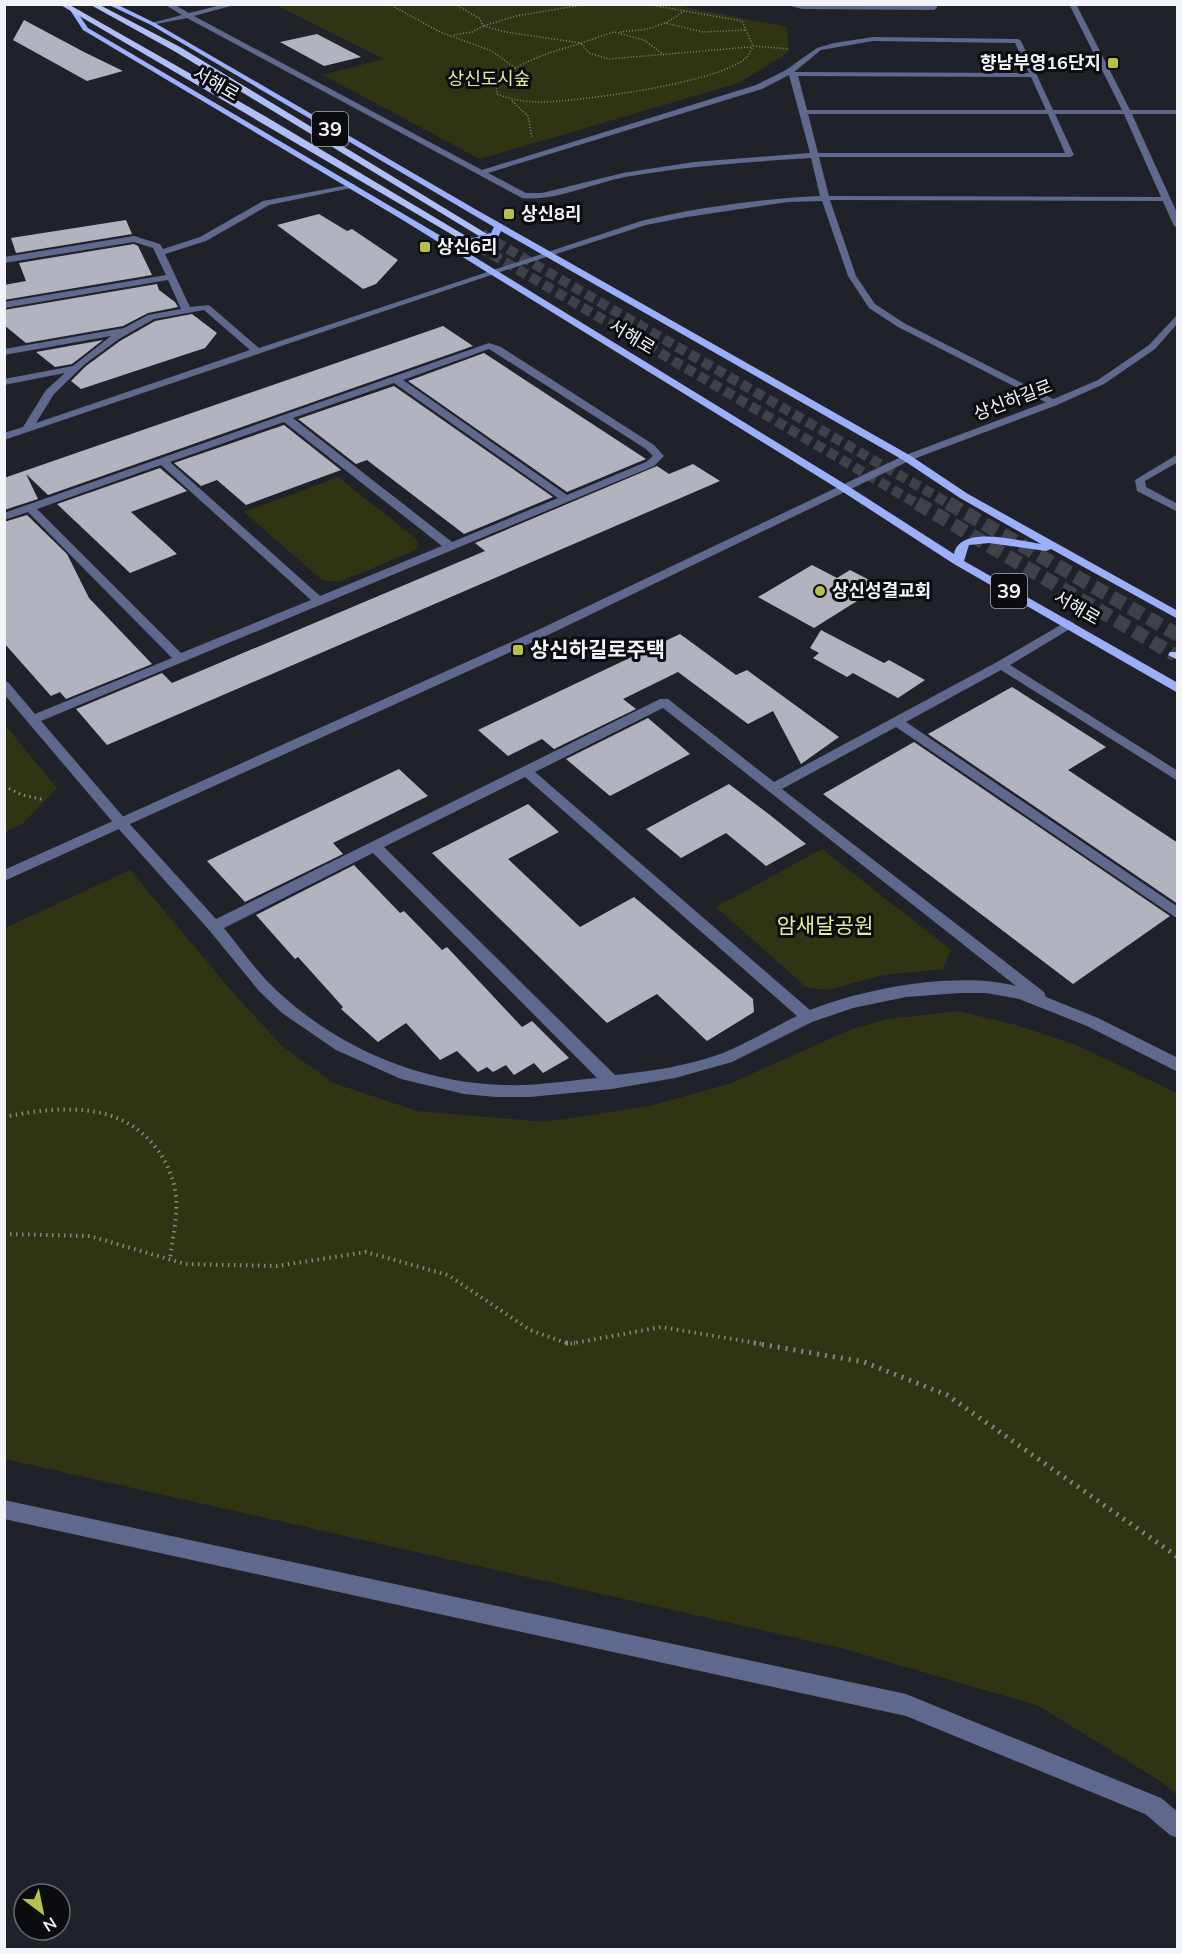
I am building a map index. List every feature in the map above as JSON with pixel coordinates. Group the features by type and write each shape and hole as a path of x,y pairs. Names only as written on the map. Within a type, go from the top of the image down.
{"highway":[{"name":"서해로","path":"62,4 260,117 466,239"},
{"name":"서해로","path":"92,4 177,49 482,234"}],"main road":[{"name":"서해로","path":"110,4 153,24 498,226 907,458 964,496 1178,616"},
{"name":"서해로","path":"73,10 85,29 443,242 844,488 958,562 1178,689"},
{"path":"443,242 462,243 482,240 495,235 498,226"},
{"path":"958,562 961,547 966,542 989,540 1058,550"}],"street":[{"path":"167,4 482,172 520,195 536,196 656,168 814,155 1070,155 1018,41 873,39 819,49 791,73 759,87 482,172"},
{"path":"153,24 235,4"},
{"path":"786,4 802,7 934,8 934,4"},
{"path":"1072,4 1127,112 1178,226"},
{"path":"791,73 1033,75"},
{"path":"791,73 804,111 825,198 852,276 873,306 900,325 1053,403"},
{"path":"804,111 1178,112"},
{"path":"160,253 204,239 266,203 351,186"},
{"path":"4,437 491,272 644,223 687,214 788,200 825,198 1166,200"},
{"path":"4,260 135,239 157,246 187,310"},
{"path":"4,305 171,278"},
{"path":"27,429 50,392 75,368 151,317 206,307 257,351"},
{"name":"상신하길로","path":"4,876 544,632 907,458 1053,403 1101,382 1152,347 1178,318"},
{"path":"4,352 130,329"},
{"path":"4,517 484,347 493,347 655,450 659,456 650,464 34,719"},
{"path":"4,382 75,368"},
{"path":"395,379 566,499"},
{"path":"285,417 450,547"},
{"path":"1178,457 1140,480 1141,489 1178,509"},
{"path":"162,461 320,601"},
{"path":"30,508 180,659"},
{"path":"773,788 1001,665 1069,624"},
{"path":"1001,665 1178,777"},
{"path":"4,685 121,823 214,926 264,987 336,1043 382,1065 438,1083 496,1091 612,1083 649,1078 725,1058 808,1017 837,1007 907,990 961,988 1010,990 1070,1011 1178,1066"},
{"path":"214,926 664,702 1049,1004"},
{"path":"896,721 1178,914"},
{"path":"526,771 808,1017"},
{"path":"374,846 612,1083"},
{"path":"4,1509 906,1705 1153,1806 1178,1827"}],"path":[{"path":"389,4 447,35 469,40 503,55 515,68"},
{"path":"455,4 480,19 483,26"},
{"path":"447,35 472,32 483,26 516,16 588,4"},
{"path":"645,4 742,21 752,47 746,58 723,69 689,80 587,98 542,102 510,99 497,94 496,84 504,75 538,56 614,32 648,29 665,23 684,11"},
{"path":"665,23 703,32 746,30"},
{"path":"483,26 506,32 581,43 589,53 609,59 768,46 813,54"},
{"path":"614,32 644,40 664,55"},
{"path":"510,99 532,122 531,157"},
{"path":"4,786 22,795 45,801"},
{"path":"4,1118 69,1109 106,1113 146,1136 170,1170 176,1195 170,1260"},
{"path":"4,1234 90,1236 184,1264 277,1266 366,1252 448,1275 530,1330 569,1344 661,1328 864,1362 947,1395 1178,1557"}],"green space":[{"name":"상신도시숲","path":"670,4 787,27 789,52 739,83 480,159 323,75 384,59 276,5"},
{"path":"338,477 418,540 416,550 339,582 322,580 244,512"},
{"path":"4,724 57,788 22,824 5,832"},
{"name":"암새달공원","path":"822,849 951,950 943,969 883,975 827,990 806,987 716,907"},
{"path":"130,870 235,995 282,1046 333,1083 417,1111 545,1122 649,1106 729,1084 852,1029 889,1019 958,1011 1016,1025 1074,1044 1177,1093 1177,1795 1160,1781 1039,1706 841,1648 5,1459 5,928"}],"building":[{"path":"24,20 123,71 87,81 13,40"},
{"path":"317,34 361,57 324,66 280,42"},
{"path":"319,214 347,231 352,229 398,260 376,284 363,289 277,225"},
{"path":"126,220 132,234 16,253 11,238"},
{"path":"134,244 138,246 152,275 4,300 4,285 26,281 19,263"},
{"path":"157,284 159,290 178,307 148,313 123,326 26,343 4,325 4,310"},
{"path":"192,314 217,333 205,348 81,389 71,381 86,366 120,341 155,321"},
{"path":"443,326 473,346 48,495 26,474 38,499 4,510 4,478"},
{"path":"103,340 72,364 55,367 36,352"},
{"path":"484,353 646,459 567,492 408,381"},
{"path":"394,386 553,497 464,534 367,460 356,464 298,419"},
{"path":"284,425 341,470 246,505 217,480 201,486 174,463"},
{"path":"693,464 720,481 107,745 76,709 162,673 172,683 485,551 475,543 657,466 669,474"},
{"path":"160,468 187,491 131,512 177,554 130,573 57,504"},
{"path":"27,515 67,554 89,598 152,664 66,699 60,692 51,696 4,643 4,522"},
{"name":"상신성결교회","path":"812,565 837,578 850,570 881,586 814,628 758,597"},
{"path":"821,630 884,663 889,660 925,680 898,698 853,673 847,677 813,658 819,653 810,648"},
{"path":"680,634 736,675 747,670 839,737 801,764 773,711 748,724 678,672 623,699 636,709 554,749 542,739 508,756 478,730"},
{"path":"1012,687 1106,747 1068,770 1178,843 1178,904 928,734"},
{"path":"648,718 690,754 610,796 566,759"},
{"path":"914,742 1170,916 1073,984 823,794"},
{"path":"399,769 428,796 333,843 343,854 245,902 207,861"},
{"path":"729,784 806,844 766,866 726,833 681,858 646,829"},
{"path":"528,804 559,832 508,859 580,927 634,897 753,999 754,1012 707,1041 657,994 607,1023 432,853"},
{"path":"354,865 400,913 404,911 442,950 447,947 522,1027 532,1021 569,1058 543,1073 534,1063 514,1075 506,1065 493,1072 487,1067 478,1072 457,1051 440,1060 406,1023 378,1042 341,1009 343,1007 298,957 295,959 256,915"}],"tunnel":[{"path":"482,234 951,505"},
{"path":"466,239 919,505"},
{"path":"917,503 1175,655"},
{"path":"948,503 1178,635"}],"place":[{"name":"향남부영16단지","path":"1113,63"},
{"name":"상신8리","path":"509,214"},
{"name":"상신6리","path":"425,247"},
{"name":"상신성결교회","path":"820,591"},
{"name":"상신하길로주택","path":"518,650"}]}
